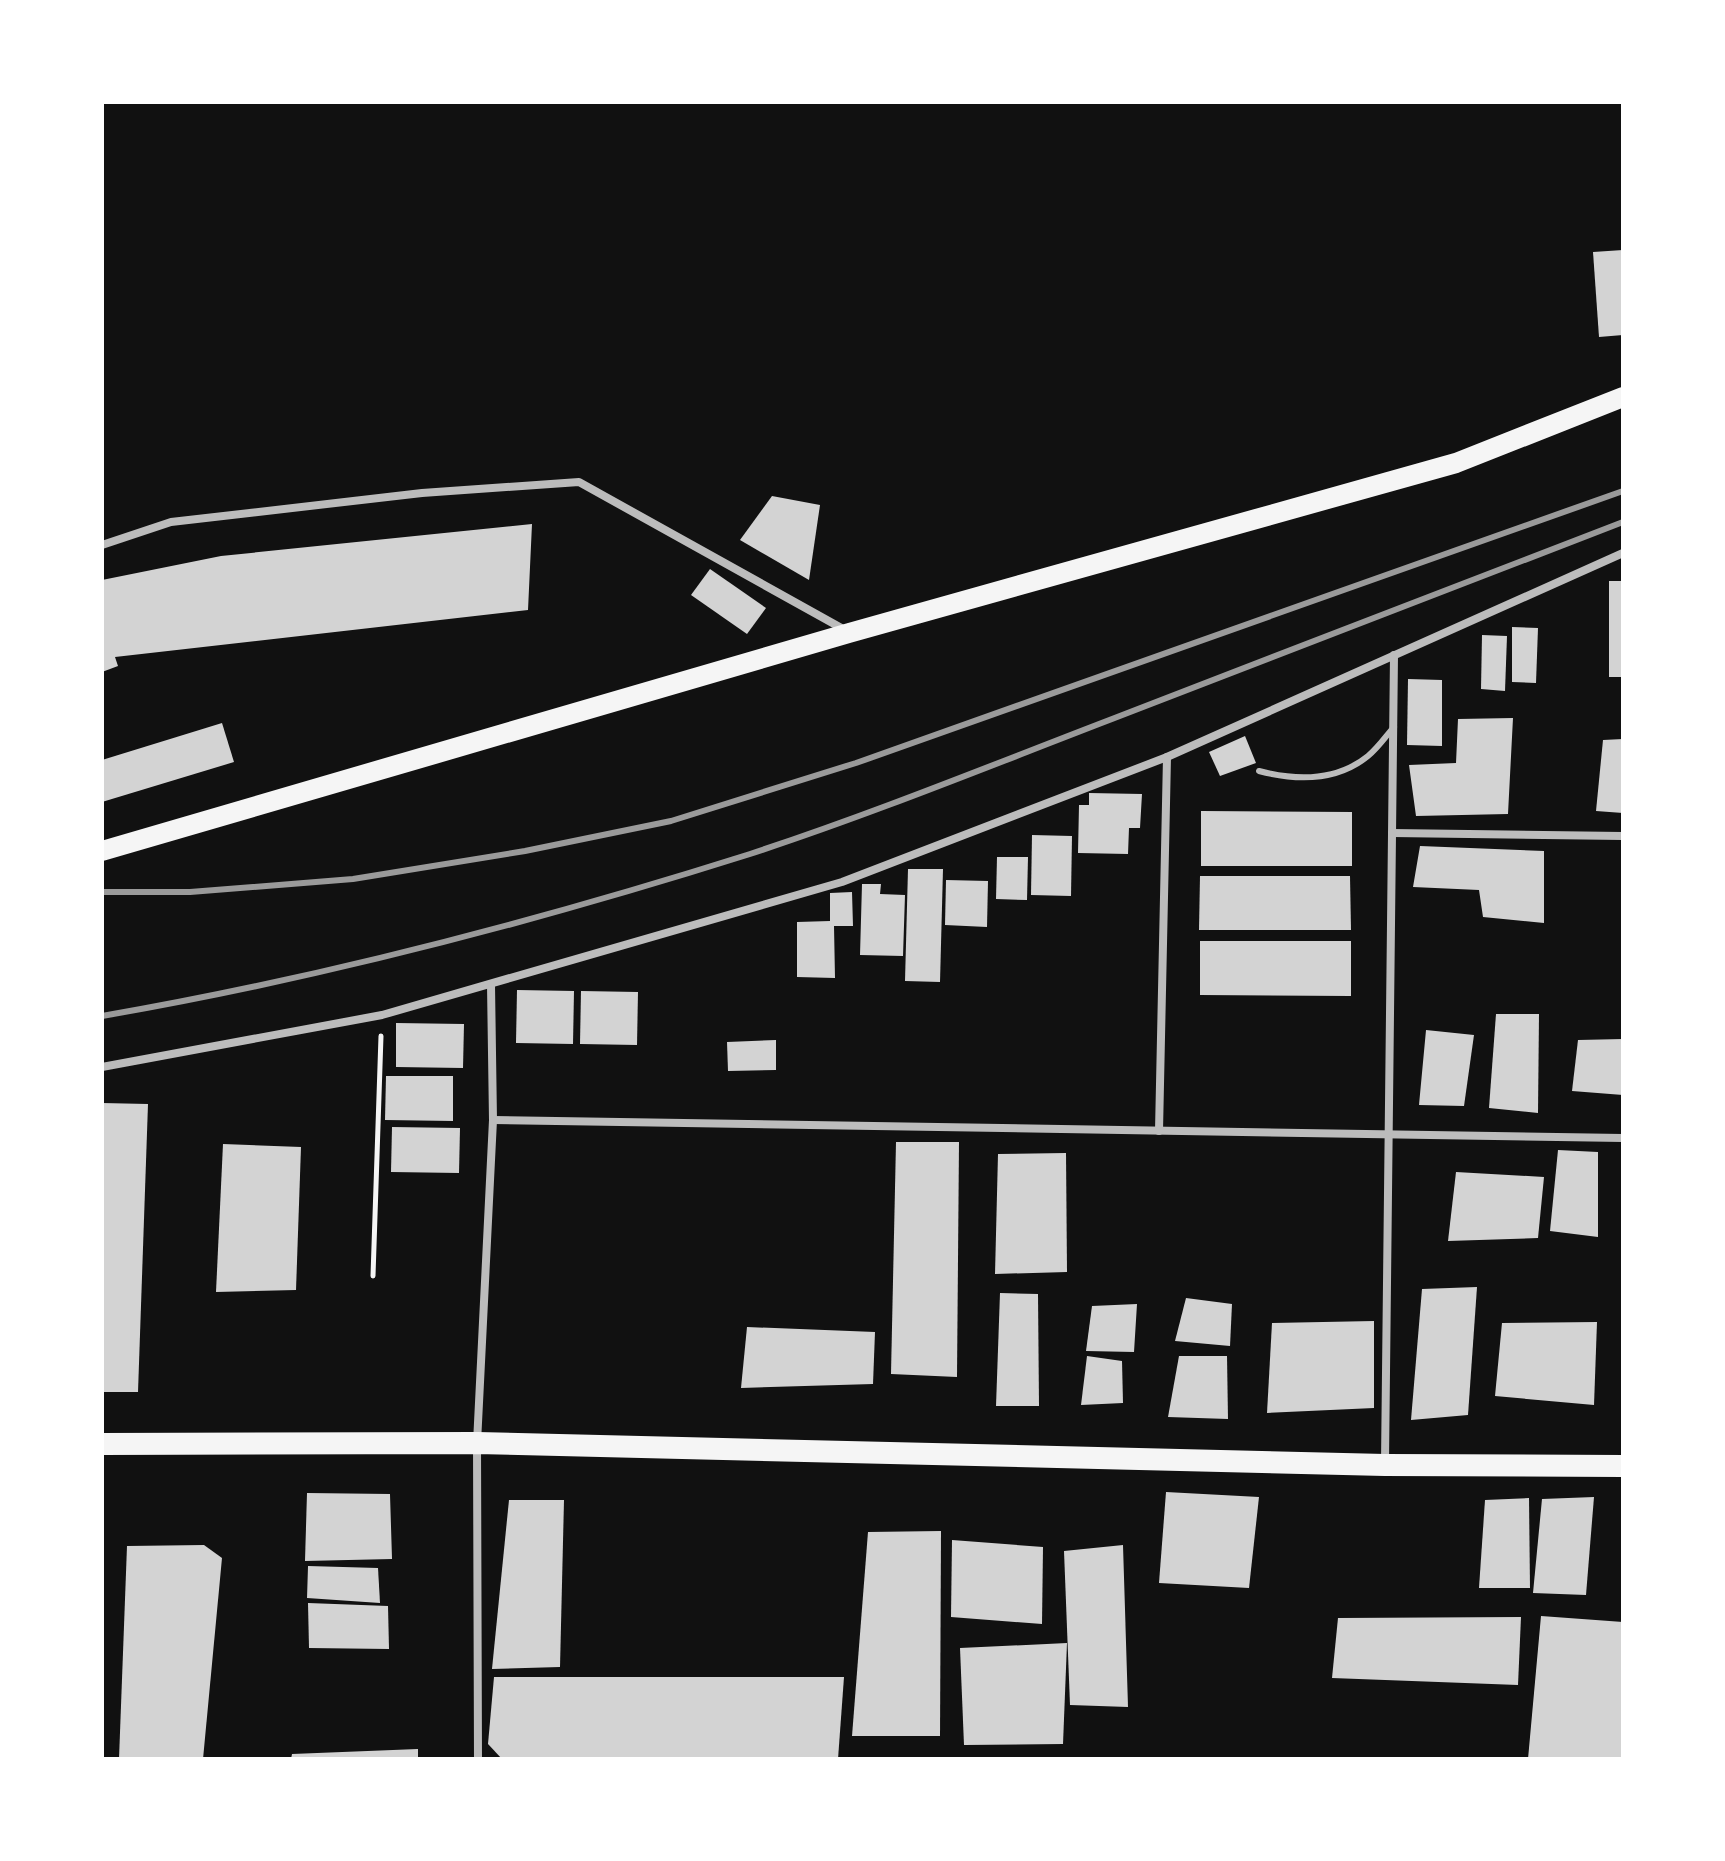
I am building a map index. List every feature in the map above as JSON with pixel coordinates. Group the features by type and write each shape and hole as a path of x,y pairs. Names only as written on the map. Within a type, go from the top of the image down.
{"highway":[{"path":"102,1444 477,1443 1385,1465 1623,1466"}],"main road":[{"path":"102,851 849,633 1456,463 1623,397"}],"street":[{"path":"102,545 171,522 422,493 579,482 849,633"},
{"path":"102,1067 382,1015 842,882 1167,757 1623,553"},
{"path":"1385,1465 1394,655"},
{"path":"1159,1131 1167,757"},
{"path":"1392,833 1623,836"},
{"path":"478,1759 477,1443 493,1120 491,985"},
{"path":"493,1120 1623,1138"}],"lane":[{"path":"1259,771 1289,779 1344,771 1369,755 1394,727"}],"path":[{"path":"373,1276 382,1015"}],"building":[{"path":"1623,250 1623,335 1599,337 1593,252"},
{"path":"772,496 820,505 809,580 740,540"},
{"path":"532,524 528,610 115,657 118,666 102,672 102,580 221,556"},
{"path":"710,569 766,608 747,634 691,595"},
{"path":"1609,581 1623,581 1623,677 1609,677"},
{"path":"1512,627 1538,628 1536,683 1512,682"},
{"path":"1482,635 1507,636 1505,691 1481,689"},
{"path":"1408,679 1442,680 1442,746 1407,745"},
{"path":"1513,718 1508,814 1416,816 1409,765 1456,763 1458,719"},
{"path":"222,723 234,762 102,802 102,760"},
{"path":"1245,736 1256,763 1220,776 1209,752"},
{"path":"1623,739 1623,813 1596,811 1603,740"},
{"path":"1089,793 1142,794 1140,828 1129,828 1128,854 1078,853 1079,805 1089,805"},
{"path":"1201,811 1352,812 1352,866 1201,866"},
{"path":"1032,835 1072,836 1071,896 1031,895"},
{"path":"1420,846 1544,851 1544,923 1483,917 1479,890 1413,887"},
{"path":"997,857 1028,857 1027,900 996,899"},
{"path":"908,869 943,869 940,982 905,981"},
{"path":"1200,876 1350,876 1351,930 1199,930"},
{"path":"946,880 988,881 987,927 945,925"},
{"path":"862,884 881,884 880,894 905,895 903,956 860,955"},
{"path":"852,892 853,926 834,926 835,978 797,977 797,922 830,921 830,893"},
{"path":"1200,941 1351,941 1351,996 1200,995"},
{"path":"517,990 574,991 573,1044 516,1043"},
{"path":"581,991 638,992 637,1045 580,1044"},
{"path":"1496,1014 1539,1014 1538,1113 1489,1108"},
{"path":"396,1023 464,1024 463,1068 396,1067"},
{"path":"1426,1030 1474,1035 1464,1106 1419,1105"},
{"path":"1623,1039 1623,1095 1572,1091 1578,1040"},
{"path":"776,1040 776,1070 728,1071 727,1042"},
{"path":"386,1076 453,1076 453,1121 385,1120"},
{"path":"102,1103 148,1104 138,1392 102,1392"},
{"path":"392,1127 460,1128 459,1173 391,1172"},
{"path":"896,1142 959,1142 957,1377 891,1374"},
{"path":"223,1144 301,1147 296,1290 216,1292"},
{"path":"1558,1150 1598,1152 1598,1237 1550,1231"},
{"path":"1066,1153 1067,1272 995,1274 998,1154"},
{"path":"1456,1172 1544,1177 1538,1238 1448,1241"},
{"path":"1477,1287 1468,1415 1411,1420 1422,1289"},
{"path":"1000,1293 1038,1294 1039,1406 996,1406"},
{"path":"1186,1298 1232,1304 1230,1346 1175,1341"},
{"path":"1137,1304 1134,1352 1086,1351 1092,1306"},
{"path":"1374,1321 1374,1408 1267,1413 1272,1323"},
{"path":"1597,1322 1594,1405 1495,1396 1502,1323"},
{"path":"747,1327 875,1332 873,1384 741,1388"},
{"path":"1087,1356 1122,1361 1123,1403 1081,1405"},
{"path":"1179,1356 1227,1356 1228,1419 1168,1417"},
{"path":"1166,1492 1259,1497 1249,1588 1159,1583"},
{"path":"307,1493 390,1494 392,1559 305,1561"},
{"path":"1594,1497 1586,1595 1533,1593 1542,1499"},
{"path":"1529,1498 1530,1588 1479,1588 1485,1500"},
{"path":"509,1500 564,1500 560,1667 492,1669"},
{"path":"941,1531 940,1736 852,1736 868,1532"},
{"path":"952,1540 1043,1547 1042,1624 951,1617"},
{"path":"204,1545 222,1558 203,1759 119,1759 127,1546"},
{"path":"1123,1545 1128,1707 1070,1705 1064,1551"},
{"path":"308,1566 378,1568 380,1603 307,1598"},
{"path":"308,1603 388,1606 389,1649 309,1648"},
{"path":"1541,1616 1623,1622 1623,1759 1528,1759"},
{"path":"1521,1617 1518,1685 1332,1678 1338,1618"},
{"path":"1067,1643 1063,1744 964,1745 960,1648"},
{"path":"494,1677 844,1677 838,1759 502,1759 488,1744"},
{"path":"418,1749 418,1759 291,1759 292,1754"}],"railway":[{"path":"102,892 190,892 353,879 525,851 671,821 856,763 1623,491"},
{"path":"102,1016 266,984 429,946 750,854 932,789 1623,522"}]}
